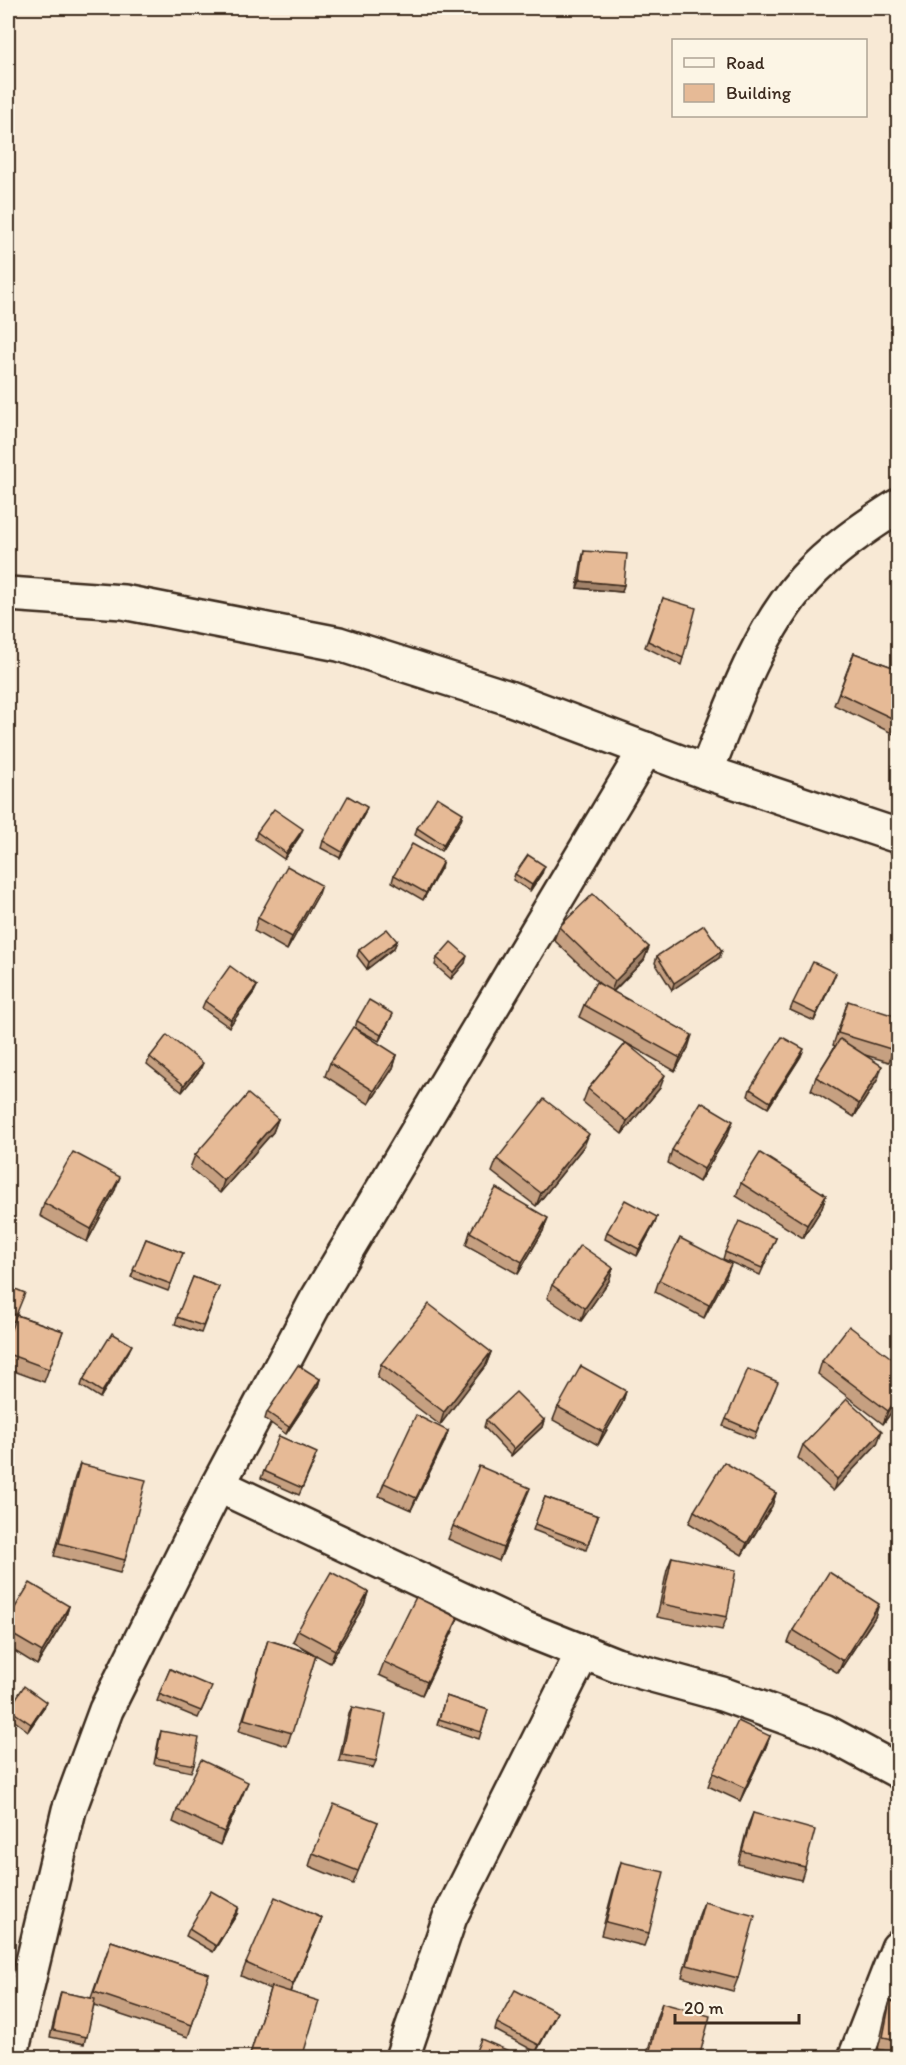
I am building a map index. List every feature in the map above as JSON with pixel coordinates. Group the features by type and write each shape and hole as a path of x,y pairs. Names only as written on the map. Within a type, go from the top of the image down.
{"street":[{"path":"706,772 730,710 769,629 799,588 856,532 898,506"},
{"path":"8,594 123,602 339,644 506,696 706,772 898,836"},
{"path":"10,2058 69,1810 105,1710 218,1485 316,1301 646,749"},
{"path":"218,1485 518,1626 616,1665 722,1694 824,1731 898,1771"},
{"path":"402,2058 450,1917 583,1652"},
{"path":"855,2058 898,1948"}],"building":[{"path":"584,551 627,554 624,585 580,581"},
{"path":"663,598 696,608 683,658 648,641"},
{"path":"854,653 898,669 898,721 839,693"},
{"path":"348,796 367,807 342,852 323,841"},
{"path":"437,797 463,813 443,845 417,828"},
{"path":"274,809 303,829 286,853 257,832"},
{"path":"412,844 443,861 426,893 394,875"},
{"path":"528,855 545,866 532,885 515,874"},
{"path":"287,866 321,885 292,937 258,918"},
{"path":"593,894 649,947 615,981 559,927"},
{"path":"704,925 722,951 674,983 657,956"},
{"path":"387,929 397,941 369,962 359,950"},
{"path":"451,942 467,956 453,972 437,958"},
{"path":"813,962 836,973 816,1014 793,1003"},
{"path":"230,966 257,986 231,1020 205,1001"},
{"path":"596,982 692,1035 680,1058 584,1005"},
{"path":"369,1000 393,1014 381,1035 357,1021"},
{"path":"848,1001 898,1017 898,1035 894,1050 838,1033"},
{"path":"353,1027 397,1055 374,1091 330,1063"},
{"path":"167,1035 203,1063 184,1085 150,1057"},
{"path":"782,1037 804,1049 770,1102 750,1089"},
{"path":"840,1039 882,1066 859,1104 816,1077"},
{"path":"626,1043 665,1075 627,1121 588,1089"},
{"path":"248,1094 278,1119 224,1181 195,1155"},
{"path":"544,1099 589,1134 541,1193 497,1159"},
{"path":"701,1102 733,1121 704,1169 672,1150"},
{"path":"73,1152 120,1177 91,1229 44,1203"},
{"path":"760,1153 826,1195 807,1225 741,1183"},
{"path":"496,1188 548,1218 522,1262 470,1232"},
{"path":"625,1200 657,1217 639,1249 607,1232"},
{"path":"739,1221 776,1238 762,1268 725,1252"},
{"path":"680,1238 731,1264 709,1305 659,1280"},
{"path":"146,1239 183,1253 171,1284 133,1270"},
{"path":"580,1245 613,1268 585,1308 552,1285"},
{"path":"193,1277 219,1287 203,1326 177,1317"},
{"path":"8,1286 25,1293 16,1315 8,1312"},
{"path":"429,1304 491,1352 444,1412 381,1364"},
{"path":"16,1315 63,1331 49,1369 8,1354 8,1338"},
{"path":"849,1326 898,1363 898,1397 888,1411 822,1361"},
{"path":"112,1333 132,1345 102,1392 83,1380"},
{"path":"298,1365 320,1379 289,1427 267,1412"},
{"path":"581,1366 626,1391 603,1432 558,1407"},
{"path":"748,1369 778,1382 756,1432 726,1419"},
{"path":"516,1392 544,1420 514,1449 486,1420"},
{"path":"847,1399 882,1431 837,1479 803,1445"},
{"path":"416,1415 448,1431 416,1498 384,1483"},
{"path":"279,1436 317,1453 302,1488 264,1471"},
{"path":"724,1462 776,1493 747,1543 694,1511"},
{"path":"80,1464 146,1480 125,1560 59,1543"},
{"path":"479,1466 530,1488 503,1548 453,1526"},
{"path":"545,1497 598,1516 588,1544 535,1524"},
{"path":"672,1557 736,1570 727,1617 662,1604"},
{"path":"331,1572 368,1592 335,1650 298,1630"},
{"path":"829,1572 879,1604 843,1661 793,1630"},
{"path":"30,1583 69,1606 42,1652 8,1632 8,1619"},
{"path":"416,1597 458,1618 427,1682 384,1662"},
{"path":"268,1640 316,1655 292,1733 244,1719"},
{"path":"170,1669 212,1687 201,1711 159,1694"},
{"path":"24,1686 46,1702 31,1724 9,1709"},
{"path":"446,1696 488,1710 481,1732 439,1719"},
{"path":"352,1707 386,1714 376,1761 342,1755"},
{"path":"738,1721 770,1736 745,1788 713,1773"},
{"path":"161,1731 199,1738 194,1765 156,1758"},
{"path":"201,1760 248,1782 224,1832 177,1810"},
{"path":"334,1804 378,1822 358,1871 313,1853"},
{"path":"753,1813 815,1830 805,1867 742,1851"},
{"path":"621,1862 664,1872 649,1933 606,1922"},
{"path":"211,1891 239,1907 216,1946 189,1929"},
{"path":"275,1897 322,1918 293,1984 246,1963"},
{"path":"704,1902 755,1916 738,1978 687,1965"},
{"path":"111,1941 209,1974 192,2025 94,1992"},
{"path":"271,1986 319,2001 302,2058 249,2058"},
{"path":"515,1990 557,2012 539,2045 497,2023"},
{"path":"61,1992 95,1999 87,2037 53,2030"},
{"path":"890,2001 898,2003 898,2040 883,2037"},
{"path":"662,2003 710,2016 699,2058 648,2058"},
{"path":"481,2039 525,2058 473,2058"}]}
